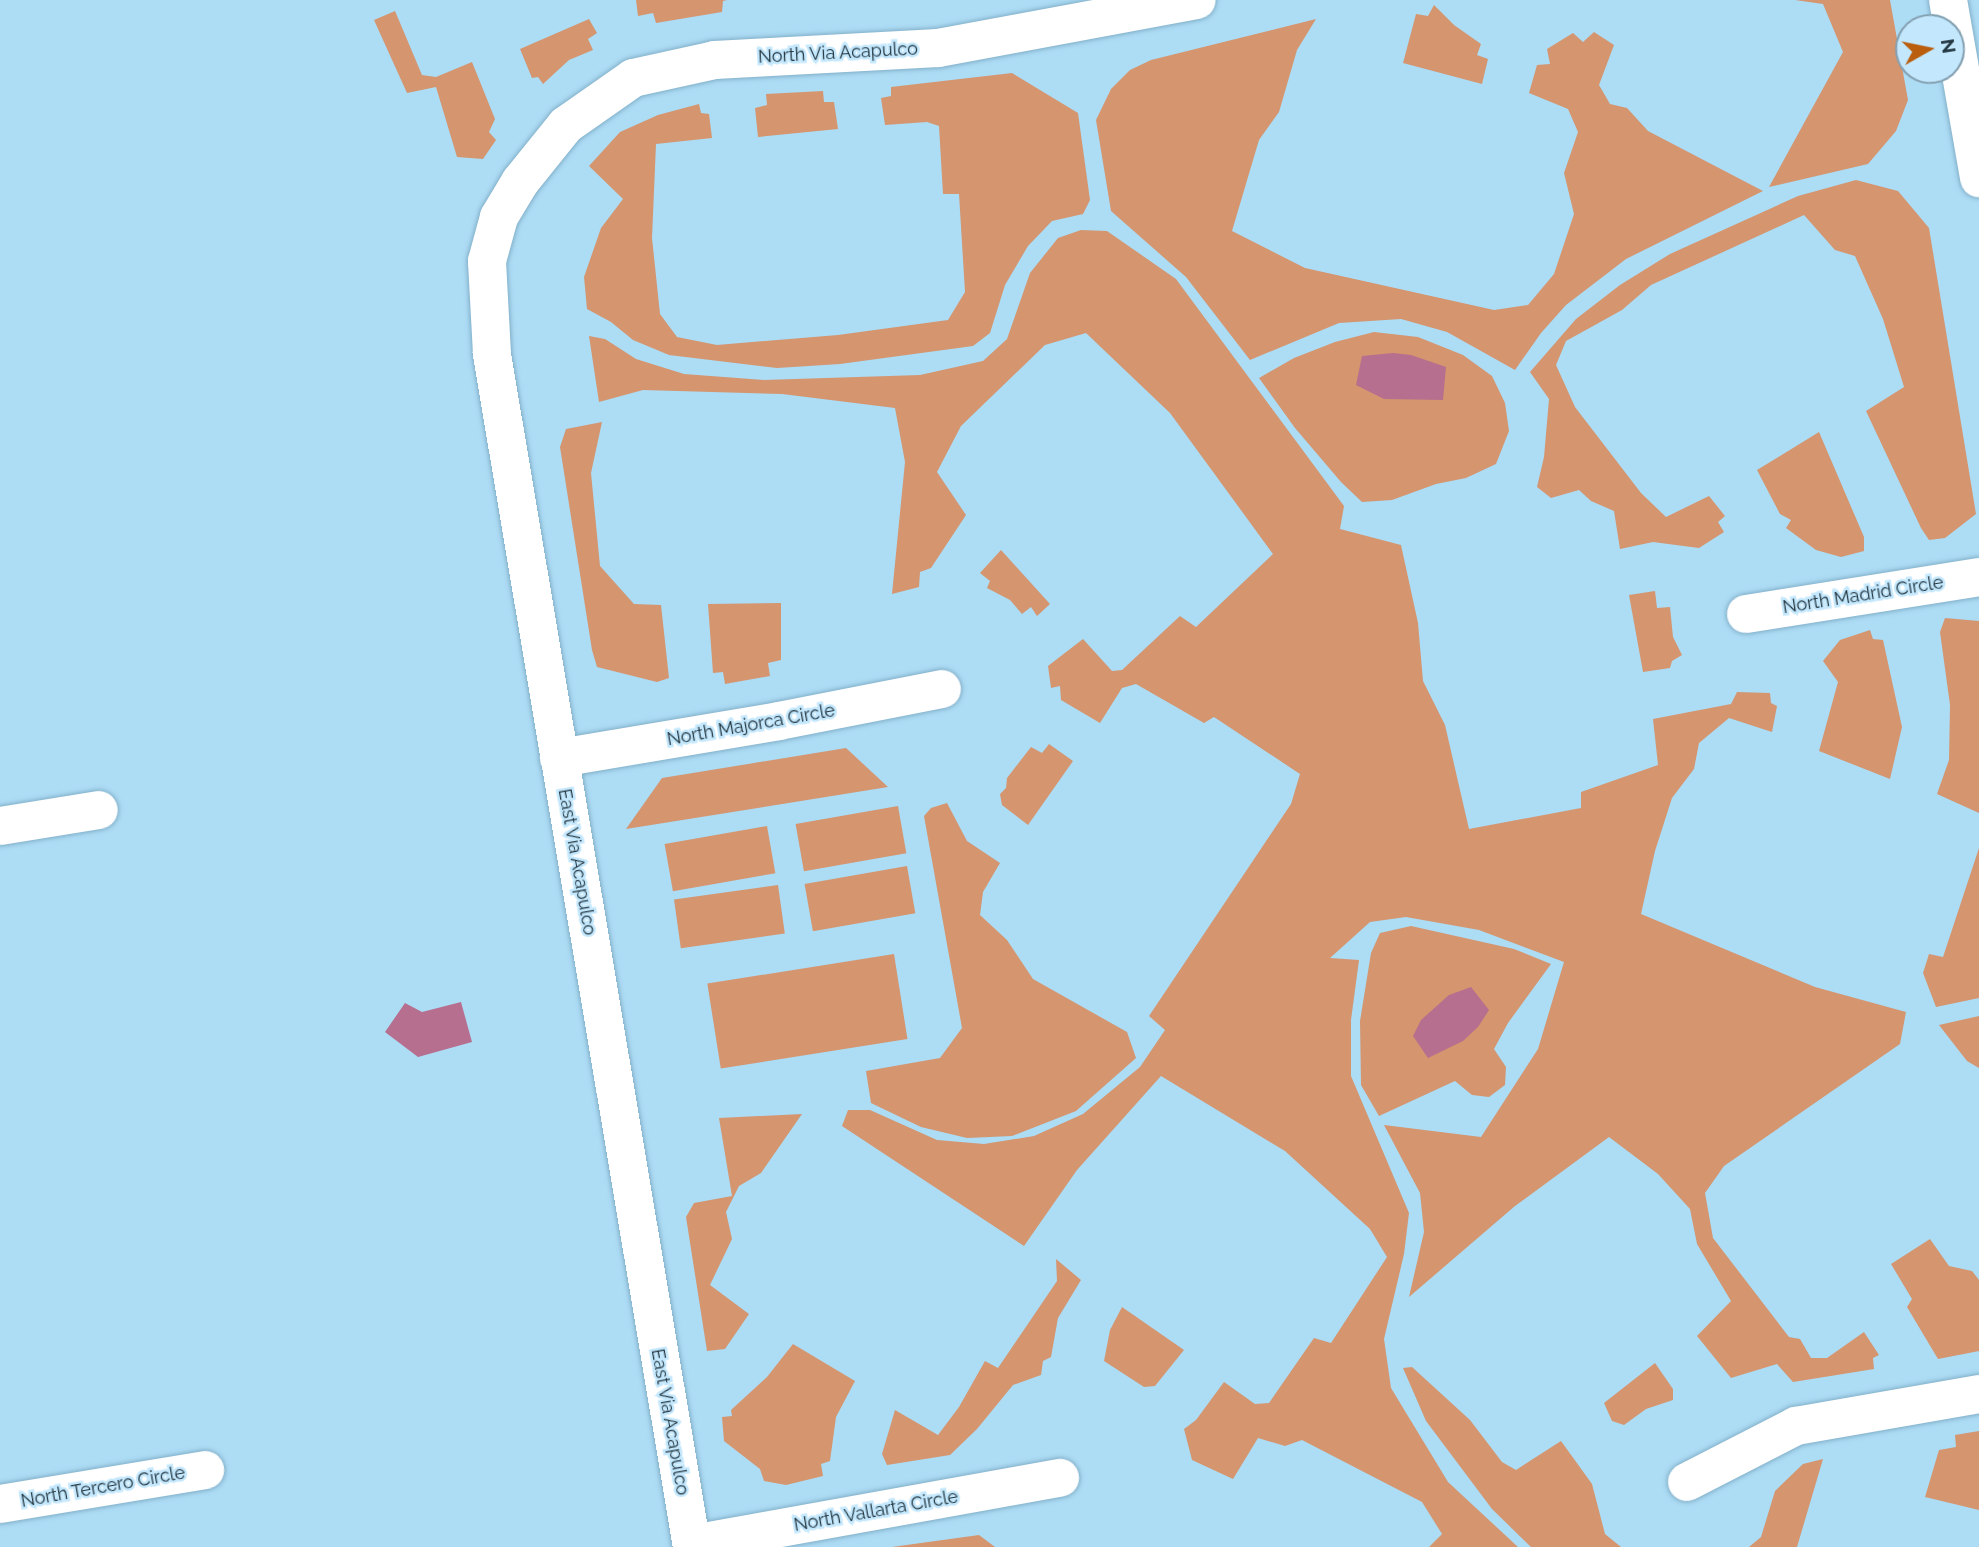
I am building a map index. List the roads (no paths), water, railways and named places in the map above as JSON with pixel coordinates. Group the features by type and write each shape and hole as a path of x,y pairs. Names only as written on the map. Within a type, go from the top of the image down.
{"street":[{"name":"North Via Acapulco","path":"520,183 566,125 633,78 715,60 938,48 1076,10 1197,0"},
{"path":"1948,0 1979,178"},
{"name":"East Via Acapulco","path":"520,183 499,217 487,261 492,354 692,1546"},
{"name":"North Madrid Circle","path":"1746,614 1979,577"},
{"name":"North Majorca Circle","path":"559,758 779,721 942,689"},
{"path":"0,826 99,810"},
{"path":"1687,1482 1796,1426 1979,1394"},
{"name":"North Tercero Circle","path":"0,1504 205,1469"},
{"name":"North Vallarta Circle","path":"692,1546 1060,1478"}]}
